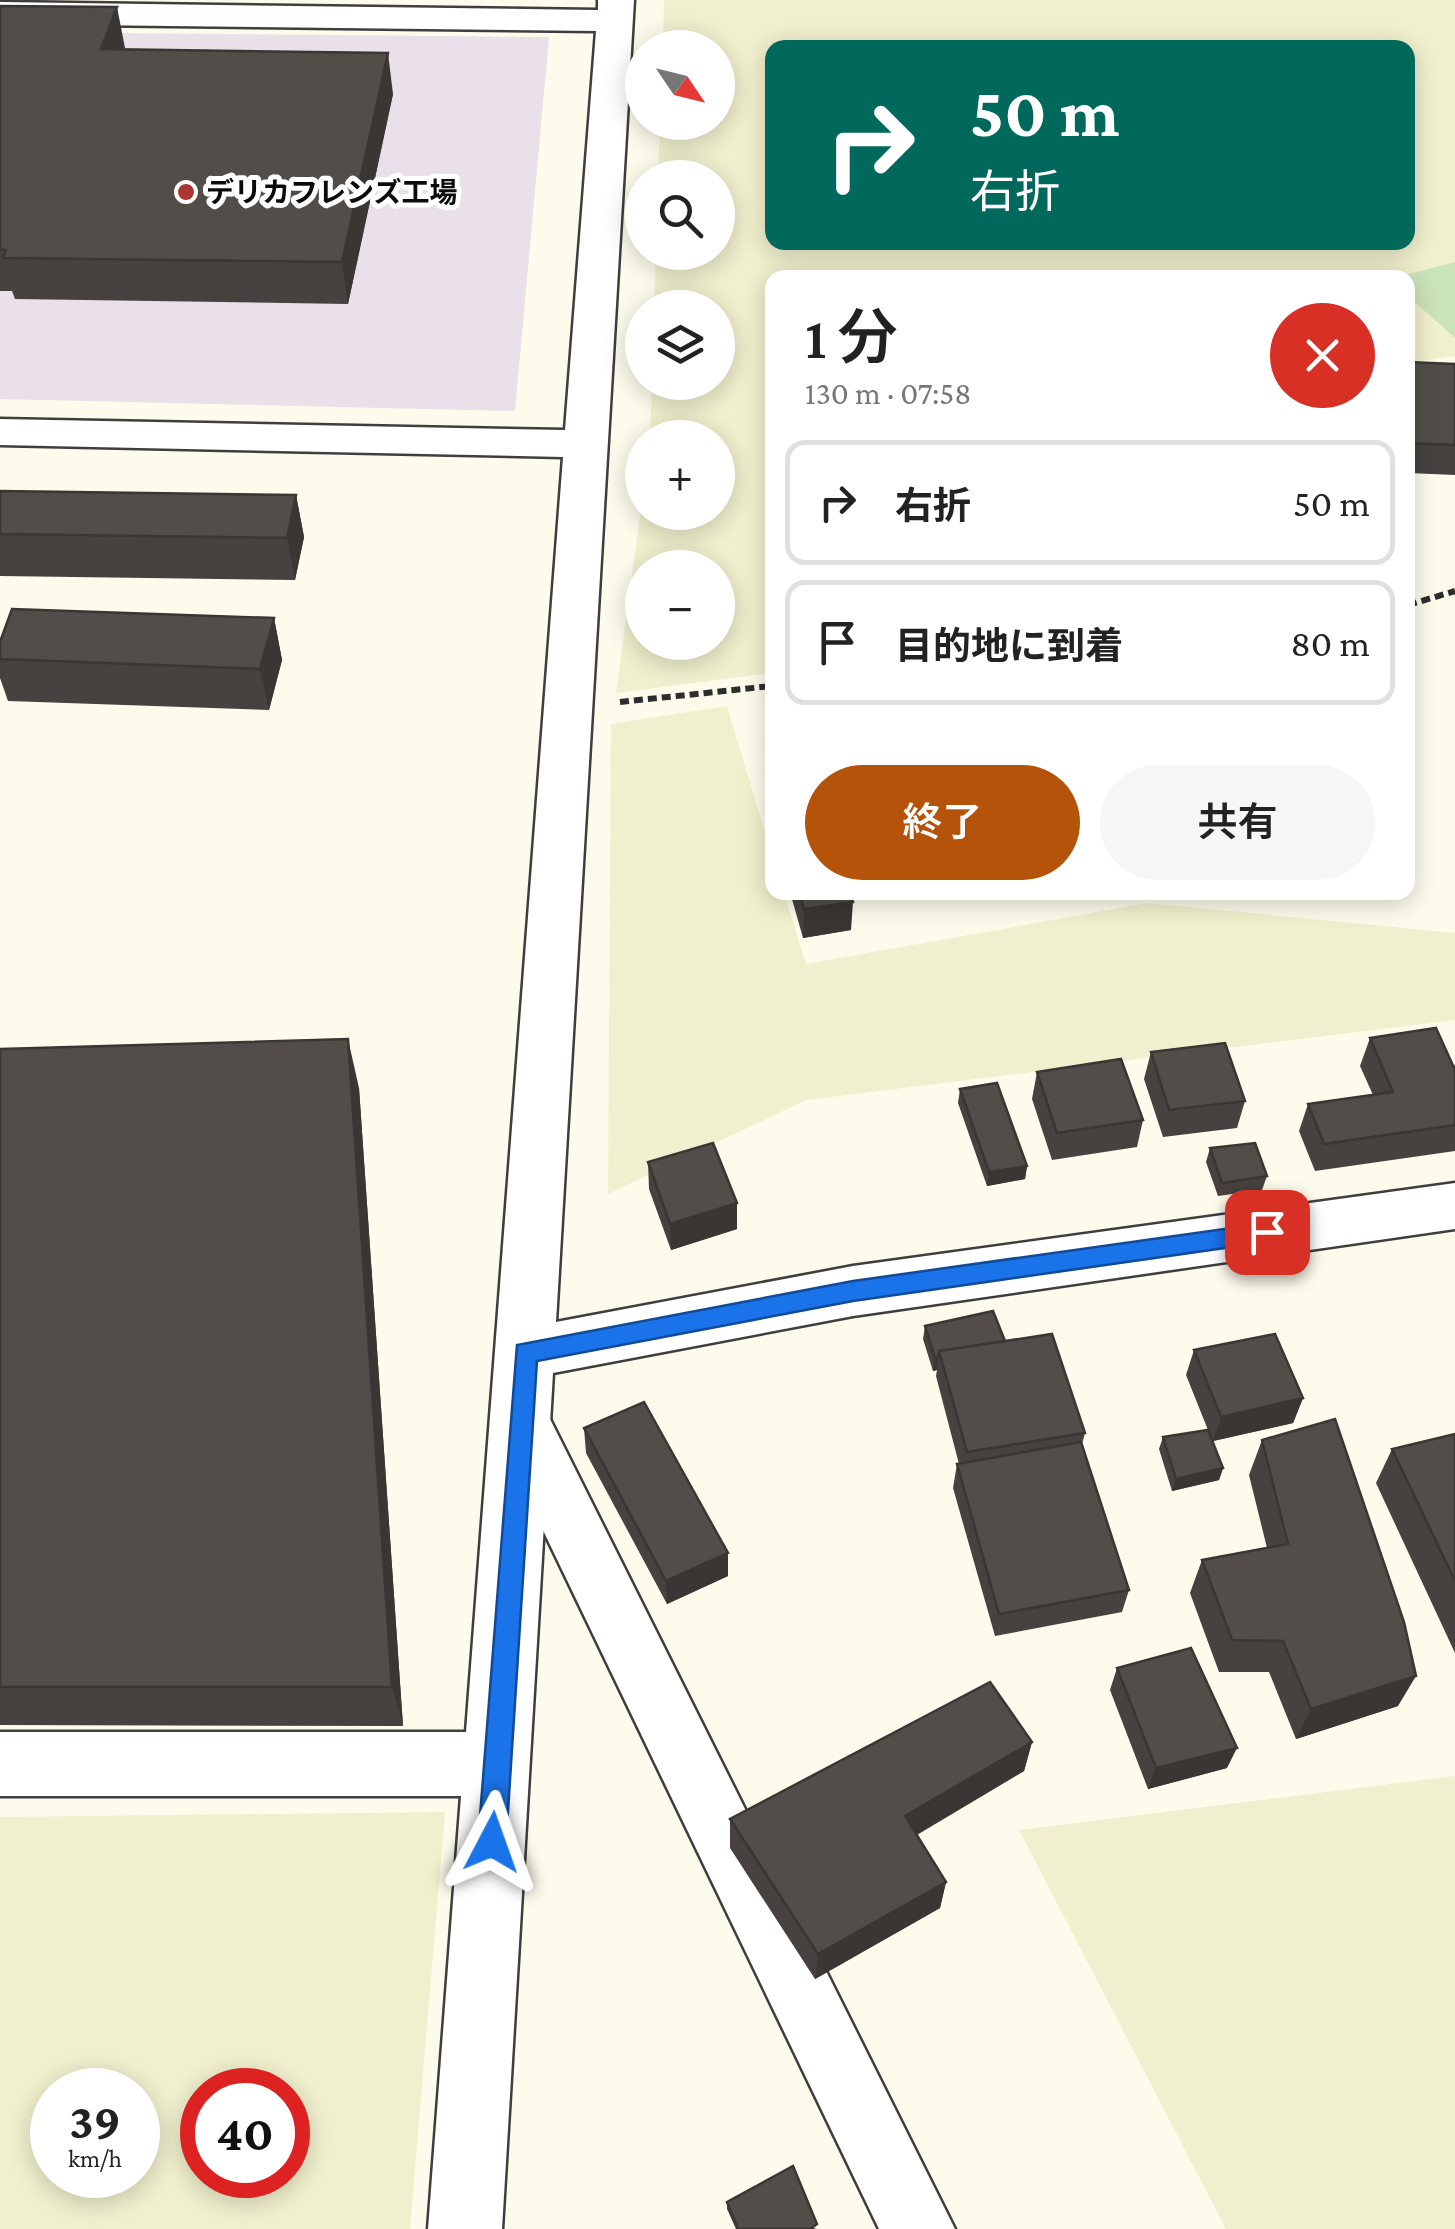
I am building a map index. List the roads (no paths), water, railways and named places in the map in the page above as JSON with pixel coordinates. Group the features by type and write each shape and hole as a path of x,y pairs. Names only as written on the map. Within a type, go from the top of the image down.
{"street":[{"path":"0,13 615,10 465,2229"},
{"path":"0,432 585,444"},
{"path":"526,1352 853,1291 1455,1206"},
{"path":"521,1422 918,2229"},
{"path":"0,1764 498,1764"}],"place":[{"name":"デリカフレンズ工場","path":"186,192"}]}
